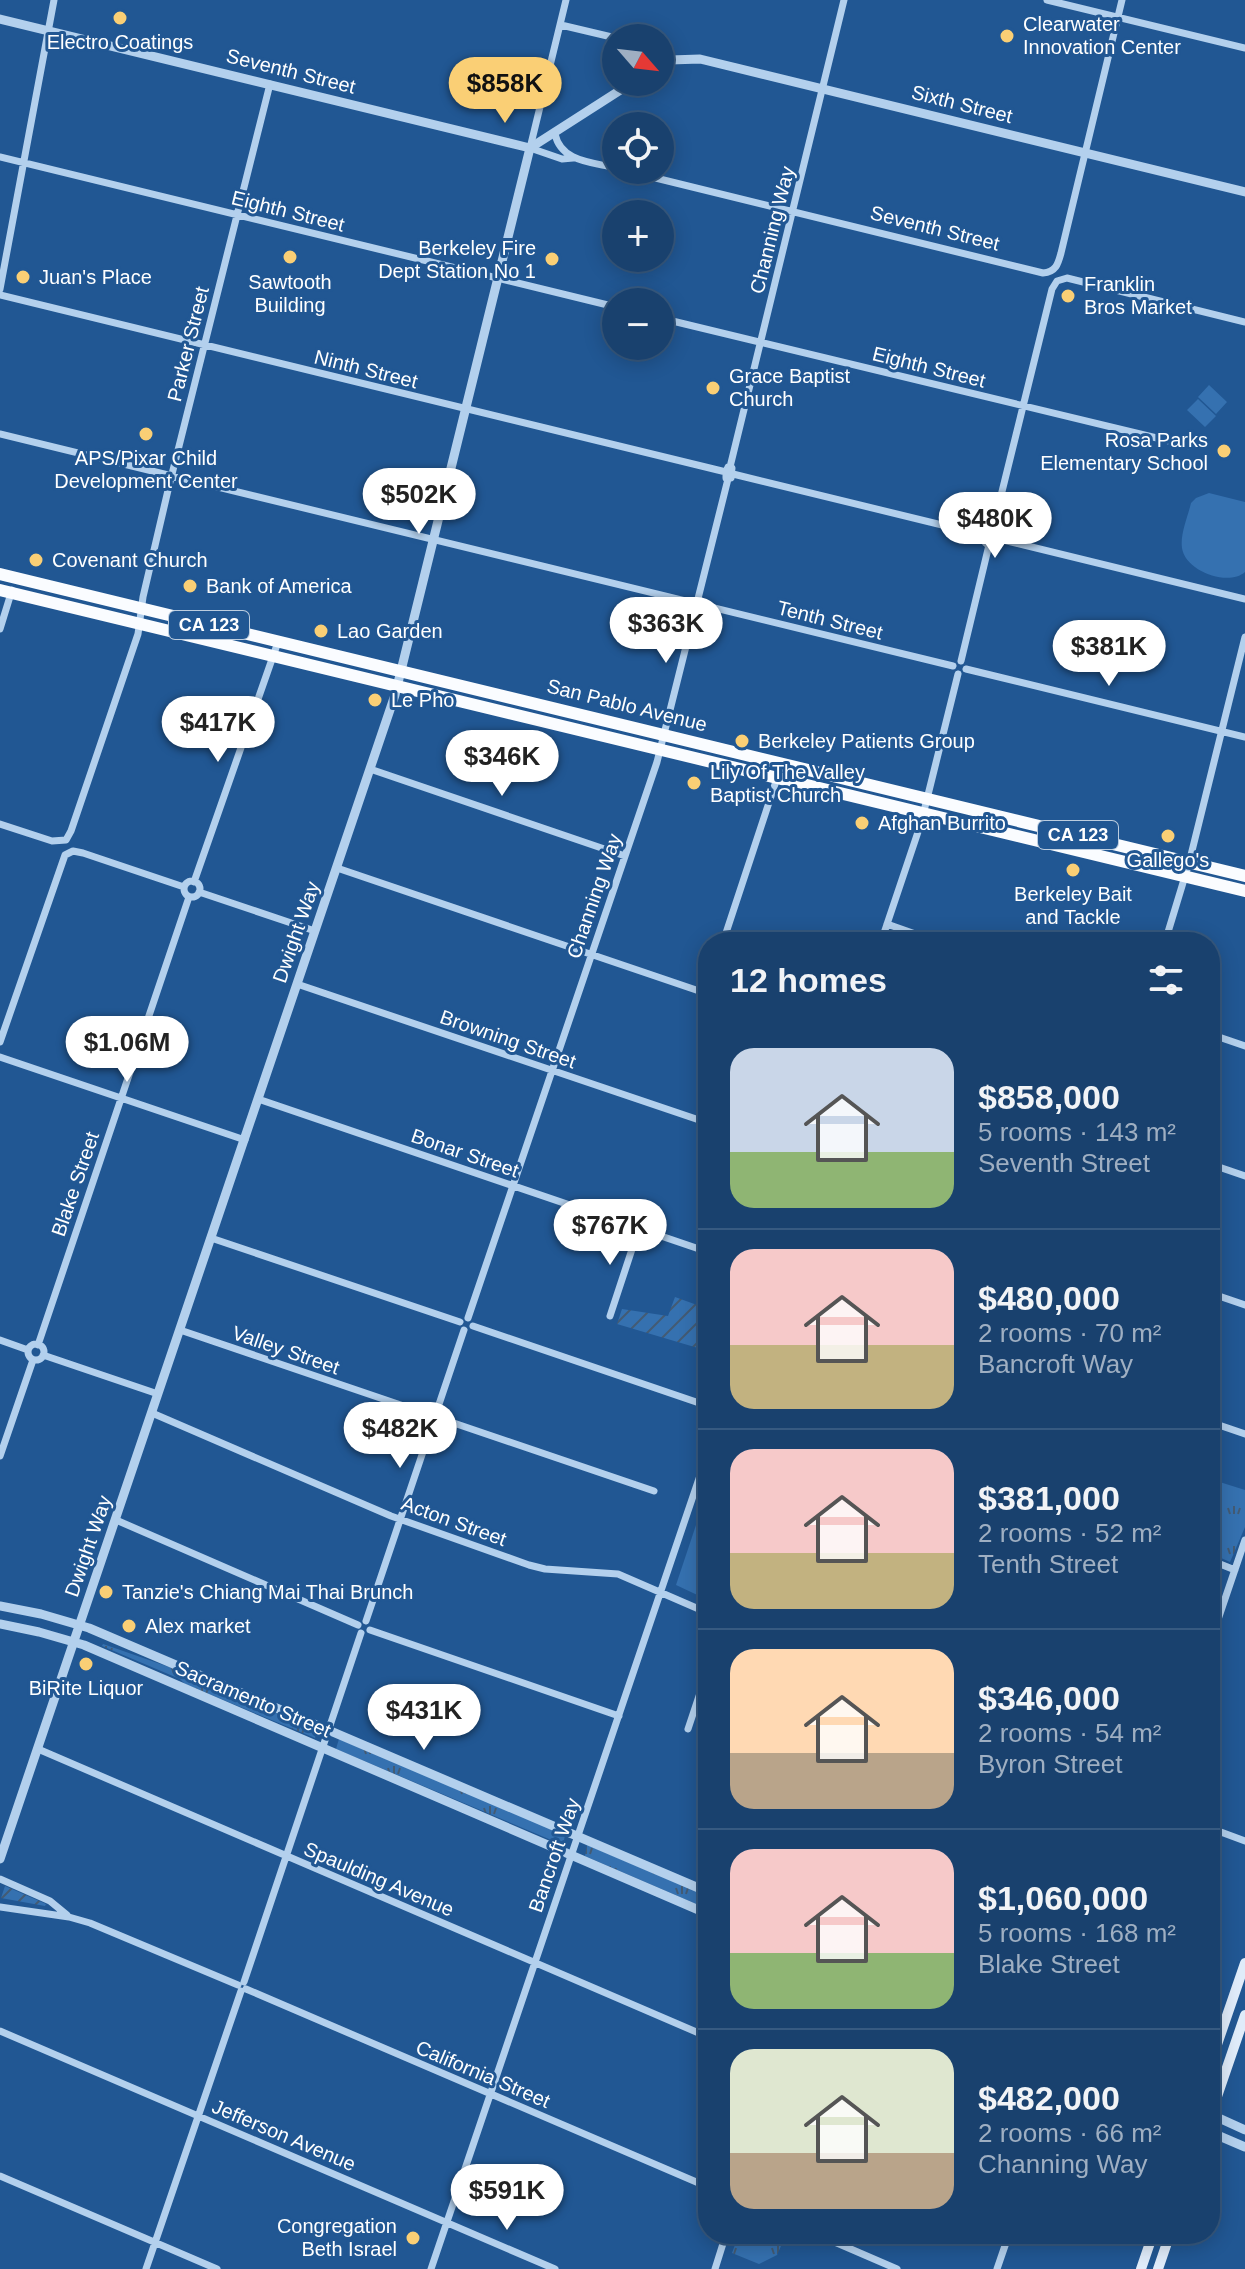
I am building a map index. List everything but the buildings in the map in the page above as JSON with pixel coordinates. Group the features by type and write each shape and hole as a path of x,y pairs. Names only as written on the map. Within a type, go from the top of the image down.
{"main road":[{"name":"San Pablo Avenue","path":"0,574 1245,876"},
{"name":"San Pablo Avenue","path":"6,591 1245,891"},
{"path":"1220,2036 1245,1963"},
{"path":"1220,2086 1245,2015"},
{"path":"1141,2269 1150,2244"},
{"path":"1158,2269 1167,2244"}],"street":[{"path":"0,292 54,0"},
{"name":"Dwight Way","path":"0,1859 398,685 566,0"},
{"name":"Channing Way","path":"362,1623 661,749 844,0"},
{"path":"1047,0 1245,48"},
{"path":"1085,152 1122,0"},
{"name":"Seventh Street","path":"0,19 530,148 562,159 573,158 602,165"},
{"path":"561,25 602,35"},
{"name":"Sixth Street","path":"674,61 700,59 1245,192"},
{"name":"Parker Street","path":"0,824 52,841 66,840 71,831 138,634 141,608 172,475 270,84"},
{"path":"530,148 612,96"},
{"path":"555,134 557,146 573,158"},
{"name":"Seventh Street","path":"674,183 1043,273 1053,271 1061,253 1085,152"},
{"name":"Eighth Street","path":"0,157 602,304"},
{"path":"993,528 1052,289 1057,281 1067,278 1245,322"},
{"name":"Ninth Street","path":"0,292 204,345 983,535"},
{"name":"Eighth Street","path":"674,321 1190,446"},
{"name":"Tenth Street","path":"0,434 1245,737"},
{"path":"993,528 998,532 999,539 996,544 989,545 983,535 987,529 993,528"},
{"path":"999,539 1245,599"},
{"path":"884,932 927,799 989,545"},
{"path":"0,629 6,591 15,578"},
{"path":"1168,932 1189,863 1245,637"},
{"path":"194,882 278,642"},
{"path":"726,932 782,763"},
{"path":"370,769 625,856"},
{"path":"0,1042 61,863 70,851 184,887"},
{"path":"337,868 698,988"},
{"path":"194,882 199,886 199,892 195,897 189,897 184,887 194,882"},
{"path":"199,892 315,931"},
{"name":"Blake Street","path":"38,1345 189,897"},
{"path":"887,924 910,932"},
{"name":"Browning Street","path":"297,984 698,1120"},
{"path":"1220,1037 1245,1046"},
{"path":"0,1057 245,1140"},
{"name":"Bonar Street","path":"258,1099 698,1249"},
{"path":"1220,1167 1245,1176"},
{"path":"610,1316 639,1228"},
{"path":"211,1238 698,1403"},
{"path":"1220,1296 1245,1305"},
{"name":"Valley Street","path":"180,1330 654,1491"},
{"path":"0,1340 28,1350"},
{"path":"28,1350 38,1345 43,1355"},
{"path":"28,1350 33,1360"},
{"path":"43,1355 158,1394"},
{"path":"33,1360 43,1355"},
{"path":"0,1456 33,1360"},
{"name":"Acton Street","path":"152,1413 400,1519 529,1565 618,1574 698,1609"},
{"path":"1220,1425 1245,1434"},
{"name":"Bancroft Way","path":"431,2269 698,1481"},
{"path":"116,1520 362,1623 366,1632 322,1749 146,2269"},
{"path":"1220,1614 1245,1540"},
{"path":"1220,1564 1235,1570"},
{"name":"Sacramento Street","path":"0,1606 80,1625 698,1888"},
{"name":"Sacramento Street","path":"0,1624 74,1642 698,1910"},
{"path":"366,1632 619,1716"},
{"path":"688,1729 698,1699"},
{"name":"Spaulding Avenue","path":"38,1749 698,2033"},
{"path":"1220,1832 1245,1841"},
{"name":"California Street","path":"0,1879 50,1901 69,1917"},
{"name":"California Street","path":"0,1907 90,1923 698,2183"},
{"name":"Jefferson Avenue","path":"0,2031 555,2269"},
{"path":"1220,2119 1245,2130"},
{"path":"1220,2136 1245,2147"},
{"path":"0,2176 217,2269"},
{"path":"715,2269 723,2244"},
{"path":"839,2244 897,2269"},
{"path":"997,2269 1006,2244"}],"green space":[{"path":"1209,385 1227,402 1216,414 1198,397"},
{"path":"1198,399 1216,416 1205,427 1187,410"},
{"path":"1209,493 1245,502 1245,572 1238,576 1218,577 1199,570 1191,564 1182,548 1191,503"},
{"path":"675,1297 698,1305 698,1348 617,1324 622,1309 668,1316"},
{"path":"1220,1482 1245,1490 1245,1527 1230,1562 1220,1558"},
{"path":"698,1519 698,1595 676,1585"},
{"path":"103,1644 192,1675 317,1730 315,1738 185,1684"},
{"path":"339,1739 565,1835 563,1845 336,1749"},
{"path":"587,1845 698,1892 698,1905 585,1856"},
{"path":"5,1886 46,1904 1,1898"},
{"path":"735,2244 782,2244 777,2255 759,2264 732,2253"}],"place":[{"name":"Electro Coatings","path":"120,18"},
{"name":"Clearwater Innovation Center","path":"1007,36"},
{"name":"Sawtooth Building","path":"290,257"},
{"name":"Berkeley Fire Dept Station No 1","path":"552,259"},
{"name":"Juan's Place","path":"23,277"},
{"name":"Franklin Bros Market","path":"1068,296"},
{"name":"Grace Baptist Church","path":"713,388"},
{"name":"APS/Pixar Child Development Center","path":"146,434"},
{"name":"Rosa Parks Elementary School","path":"1224,451"},
{"name":"Covenant Church","path":"36,560"},
{"name":"Bank of America","path":"190,586"},
{"name":"Lao Garden","path":"321,631"},
{"name":"Le Pho","path":"375,700"},
{"name":"Berkeley Patients Group","path":"742,741"},
{"name":"Lily Of The Valley Baptist Church","path":"694,783"},
{"name":"Afghan Burrito","path":"862,823"},
{"name":"Gallego's","path":"1168,836"},
{"name":"Berkeley Bait and Tackle","path":"1073,870"},
{"name":"Tanzie's Chiang Mai Thai Brunch","path":"106,1592"},
{"name":"Alex market","path":"129,1626"},
{"name":"BiRite Liquor","path":"86,1664"},
{"name":"Congregation Beth Israel","path":"413,2238"}]}
